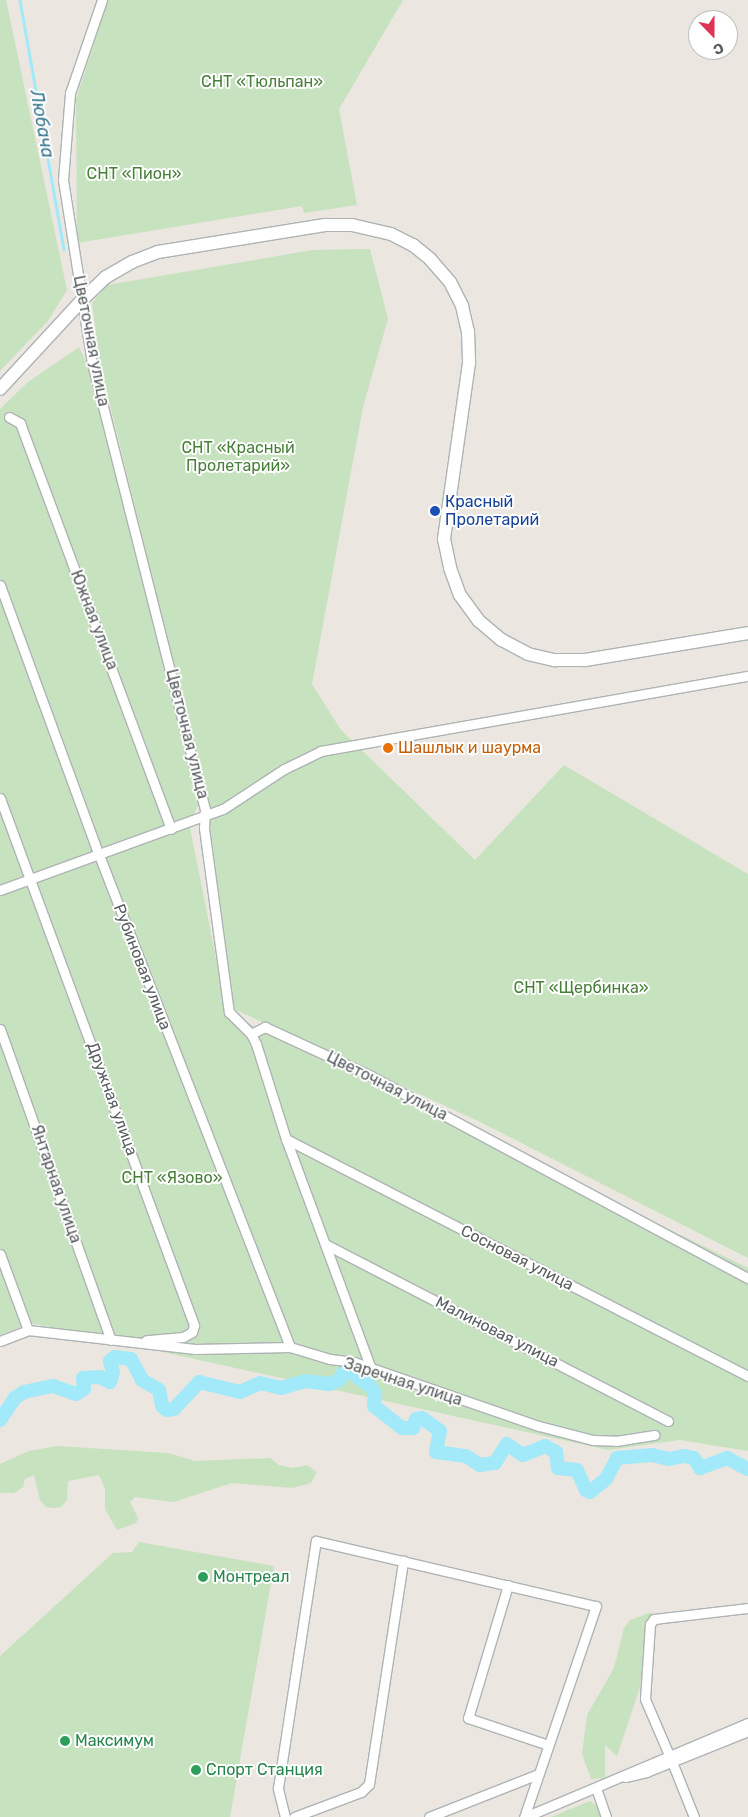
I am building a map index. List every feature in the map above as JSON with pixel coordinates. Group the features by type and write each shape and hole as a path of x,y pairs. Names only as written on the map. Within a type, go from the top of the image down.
{"main road":[{"path":"0,389 82,300 106,277 132,262 158,252 325,225 352,225 399,237 430,259 450,282 462,306 468,331 468,371 444,539 450,568 460,595 479,622 502,640 528,654 555,660 585,660 748,633"}],"street":[{"name":"Цветочная улица","path":"102,0 70,93 63,180 92,363 205,809 203,817 229,1012 251,1034 265,1027 369,1075 748,1278"},
{"name":"Южная улица","path":"9,417 20,423 171,829"},
{"name":"Рубиновая улица","path":"0,585 99,855 290,1347"},
{"path":"0,890 223,809 284,769 321,751 748,676"},
{"name":"Дружная улица","path":"0,798 194,1325 192,1332 183,1337 121,1342"},
{"name":"Янтарная улица","path":"0,1029 111,1340"},
{"path":"251,1034 286,1139 371,1369"},
{"name":"Сосновая улица","path":"286,1139 748,1376"},
{"name":"Малиновая улица","path":"325,1244 668,1420"},
{"path":"0,1254 28,1330"},
{"name":"Заречная улица","path":"0,1341 28,1330 194,1349 290,1347 371,1369 539,1426 593,1440 616,1441 655,1435"},
{"path":"285,1817 278,1788 316,1541 596,1606 525,1817"},
{"path":"294,1817 361,1792 369,1784 403,1561"},
{"path":"508,1585 468,1718 548,1745"},
{"path":"694,1817 646,1698 650,1624 654,1618 748,1608"},
{"path":"670,1758 748,1723"},
{"path":"525,1817 670,1758 748,1731"},
{"path":"429,1817 538,1774"},
{"path":"596,1788 606,1817"}],"green space":[{"path":"0,0 6,0 67,290 48,321 0,371"},
{"name":"СНТ «Тюльпан»","path":"103,0 403,0 339,109 357,205 304,213 302,206 77,243 76,99 93,47"},
{"name":"СНТ «Щербинка»","path":"370,249 388,319 363,407 312,684 341,730 475,860 564,765 748,874 748,1258 478,1121 234,1009 207,803 100,364 92,303 107,285 313,250"},
{"name":"СНТ «Язово»","path":"79,347 87,363 199,804 189,823 227,1013 748,1268 748,1451 680,1440 608,1450 31,1323 0,1335 0,409 28,382"},
{"path":"57,1446 168,1453 195,1461 270,1458 279,1465 293,1468 307,1465 317,1472 311,1483 292,1488 232,1483 174,1502 135,1497 130,1502 138,1518 136,1523 117,1530 105,1509 105,1489 99,1475 68,1481 67,1500 61,1507 46,1507 40,1500 34,1475 25,1479 23,1487 14,1493 0,1493 0,1464 29,1451"},
{"path":"139,1542 274,1566 230,1817 0,1817 0,1656 113,1553 132,1552"},
{"path":"652,1612 647,1666 617,1756 605,1745 605,1778 591,1779 582,1754 587,1715 614,1668 624,1628 630,1620"},
{"path":"590,1801 601,1809 600,1817 551,1817"}],"waterway":[{"name":"Любача","path":"20,0 64,249"},
{"path":"0,1420 15,1398 24,1392 53,1386 76,1394 84,1389 83,1378 100,1377 110,1382 113,1372 110,1361 115,1357 131,1359 142,1380 159,1390 162,1406 167,1410 174,1409 199,1382 240,1392 260,1383 281,1388 305,1381 330,1384 339,1380 345,1369 370,1386 375,1393 374,1406 402,1428 413,1428 416,1419 422,1418 440,1431 436,1452 466,1456 480,1465 495,1463 507,1444 523,1455 545,1446 556,1452 558,1468 577,1470 586,1490 590,1492 606,1479 617,1458 652,1455 669,1459 685,1456 694,1458 700,1468 727,1458 748,1469"}],"place":[{"name":"Красный Пролетарий","path":"435,511"},
{"name":"Шашлык и шаурма","path":"388,748"},
{"name":"Монтреал","path":"203,1577"},
{"name":"Максимум","path":"65,1741"},
{"name":"Спорт Станция","path":"196,1770"}],"park label":[{"name":"СНТ «Пион»","path":"134,174"},
{"name":"СНТ «Красный Пролетарий»","path":"238,457"}]}
